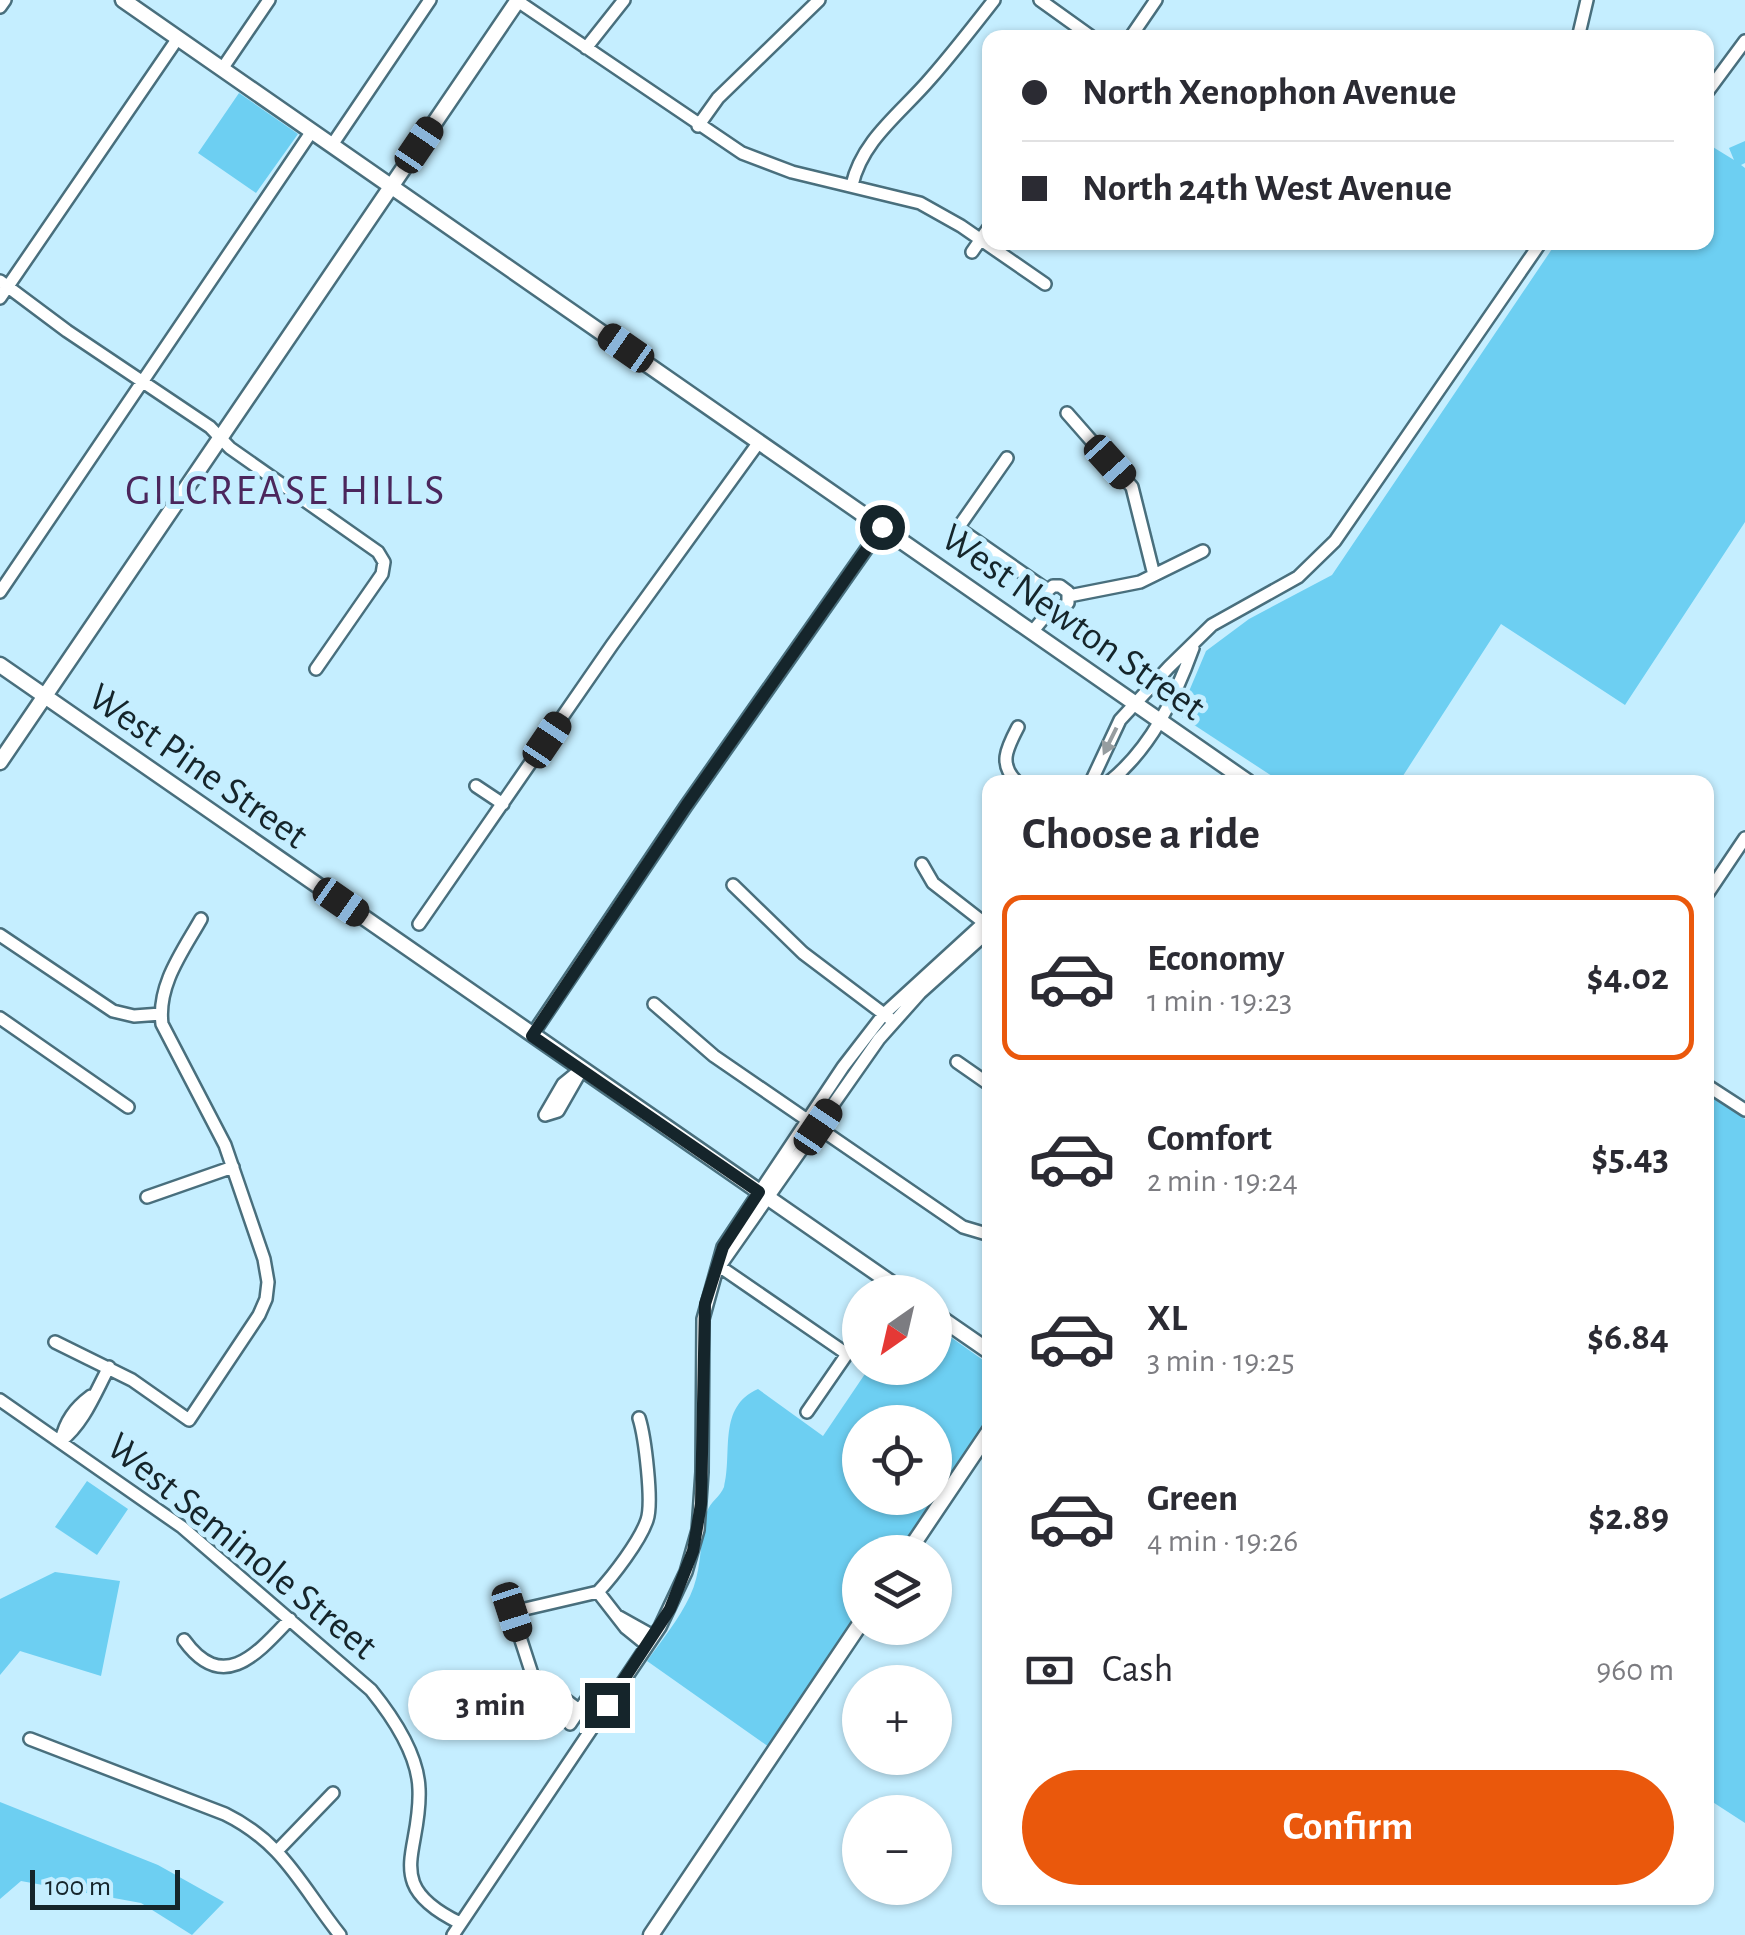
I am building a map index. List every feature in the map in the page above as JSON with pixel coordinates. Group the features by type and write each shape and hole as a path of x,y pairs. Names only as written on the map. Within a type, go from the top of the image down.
{"street":[{"path":"0,8 5,0"},
{"name":"West Newton Street","path":"123,0 1238,775"},
{"path":"222,69 269,0"},
{"path":"332,145 430,0"},
{"path":"0,762 518,0 742,153 779,168 920,203 980,239"},
{"path":"586,48 624,0"},
{"path":"698,126 728,88 819,0"},
{"path":"852,185 871,143 952,54 994,0"},
{"path":"1040,0 1082,30"},
{"path":"1135,30 1156,0"},
{"path":"1580,30 1587,0"},
{"path":"0,298 4,284 178,38"},
{"path":"1714,83 1745,41"},
{"path":"0,592 312,131"},
{"path":"972,252 982,236"},
{"path":"996,250 1045,284"},
{"path":"1097,775 1120,720 1212,625 1298,577 1335,541 1535,250"},
{"path":"4,284 210,426 256,467 370,544 384,562 382,574 316,669"},
{"path":"1067,414 1132,487 1154,575"},
{"path":"418,924 759,442"},
{"path":"1007,458 958,528 1047,590"},
{"path":"532,1036 686,806 882,527"},
{"path":"1069,596 1130,584 1204,551"},
{"path":"1047,590 1060,586 1069,596"},
{"path":"1047,590 1046,602 1052,608"},
{"path":"1032,632 1052,608 1064,606 1069,596"},
{"path":"1117,775 1132,761 1160,721 1194,644"},
{"name":"West Pine Street","path":"0,666 879,1275"},
{"path":"1012,775 1004,764 1018,727"},
{"path":"476,786 503,804"},
{"path":"1714,884 1745,838"},
{"path":"922,864 933,883 982,919"},
{"path":"733,885 803,952 889,1017"},
{"path":"56,1342 109,1367 189,1420 266,1300 267,1270 233,1168 218,1130 168,1039 161,1014 166,984 201,919"},
{"path":"453,1935 650,1640 679,1590 698,1530 702,1488 703,1319 723,1247 764,1196 889,1017 982,931"},
{"path":"0,935 113,1011 134,1016 161,1014"},
{"path":"654,1004 704,1048 963,1228 982,1233"},
{"path":"0,1018 128,1107"},
{"path":"957,1062 982,1079"},
{"path":"1714,1090 1745,1110"},
{"path":"148,1198 233,1168"},
{"path":"719,1266 847,1354 806,1412"},
{"path":"952,1326 982,1346"},
{"path":"61,1442 64,1426 91,1396 109,1367"},
{"name":"West Seminole Street","path":"0,1400 182,1526 362,1681 393,1720 415,1767 419,1786 409,1862 413,1880 432,1905 460,1923"},
{"path":"512,1612 598,1592 648,1516 640,1418"},
{"path":"919,1535 982,1442"},
{"path":"598,1592 626,1628 650,1640"},
{"path":"506,1594 535,1678 580,1710"},
{"path":"184,1640 203,1661 220,1666 238,1664 261,1650 290,1619"},
{"path":"651,1935 846,1645"},
{"path":"570,1724 589,1696"},
{"path":"30,1738 225,1814 252,1829 299,1874 340,1935"},
{"path":"278,1850 332,1793"}],"shaded area":[{"path":"239,93 298,134 256,193 198,153"},
{"path":"1745,141 1745,163 1741,165 1745,168 1745,522 1625,705 1501,624 1404,775 1270,775 1179,715 1206,651 1249,619 1332,575 1551,250 1714,250 1714,148 1734,160 1729,148"},
{"path":"1714,1099 1745,1119 1745,1823 1714,1803"},
{"path":"952,1338 982,1359 982,1435 952,1479 952,1405 844,1405 858,1385 952,1385"},
{"path":"758,1389 823,1436 842,1408 842,1515 927,1515 914,1535 842,1535 842,1640 769,1747 647,1661 681,1613 694,1586 707,1512 724,1487 729,1432 737,1407"},
{"path":"87,1481 128,1509 97,1555 55,1527"},
{"path":"55,1572 120,1581 101,1676 20,1651 0,1675 0,1599"},
{"path":"0,1802 158,1865 224,1902 192,1935 141,1903 21,1881 0,1899"}],"district":[{"name":"GILCREASE HILLS","path":"286,489"}],"route":[{"path":"607,1705 660,1627 693,1551 701,1504 705,1304 723,1247 759,1192 532,1036 686,806 882,527"}]}
